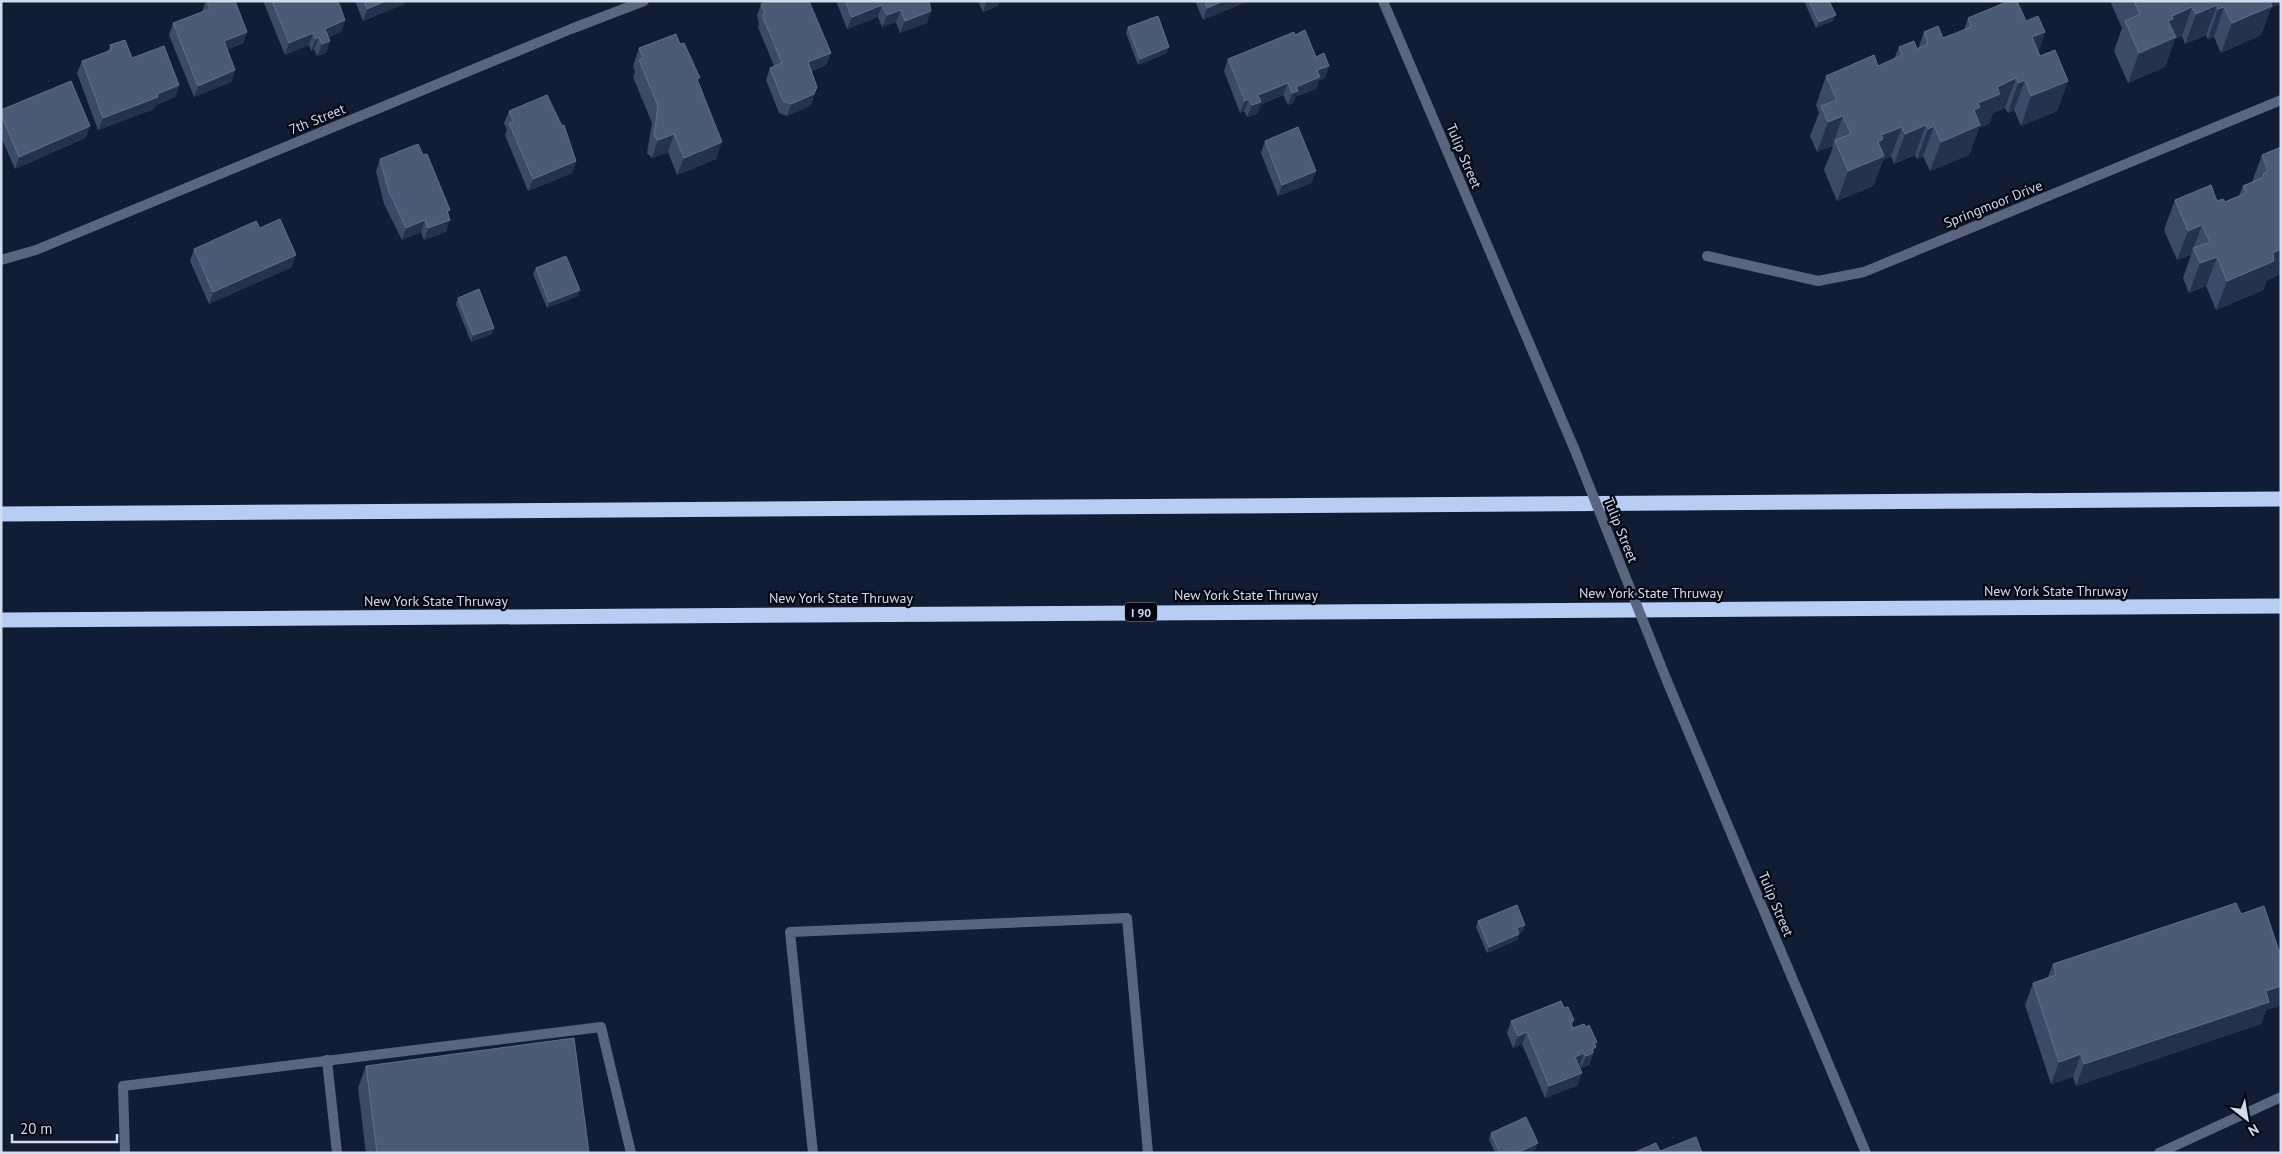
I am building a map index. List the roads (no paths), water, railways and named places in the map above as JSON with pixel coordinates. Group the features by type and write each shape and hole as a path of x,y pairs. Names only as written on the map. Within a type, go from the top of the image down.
{"highway":[{"path":"1,514 2281,499"},
{"name":"New York State Thruway","path":"1,620 2281,606"}],"street":[{"name":"7th Street","path":"1,260 36,250 571,29 644,1"},
{"name":"Tulip Street","path":"1383,1 1574,448 1667,681 1866,1153"},
{"name":"Springmoor Drive","path":"1707,256 1818,280 1864,272 2281,100"},
{"path":"813,1153 790,932 1128,918 1148,1153"},
{"path":"125,1153 124,1086 601,1027 631,1153"},
{"path":"327,1060 337,1153"},
{"path":"2159,1153 2281,1097"}]}
